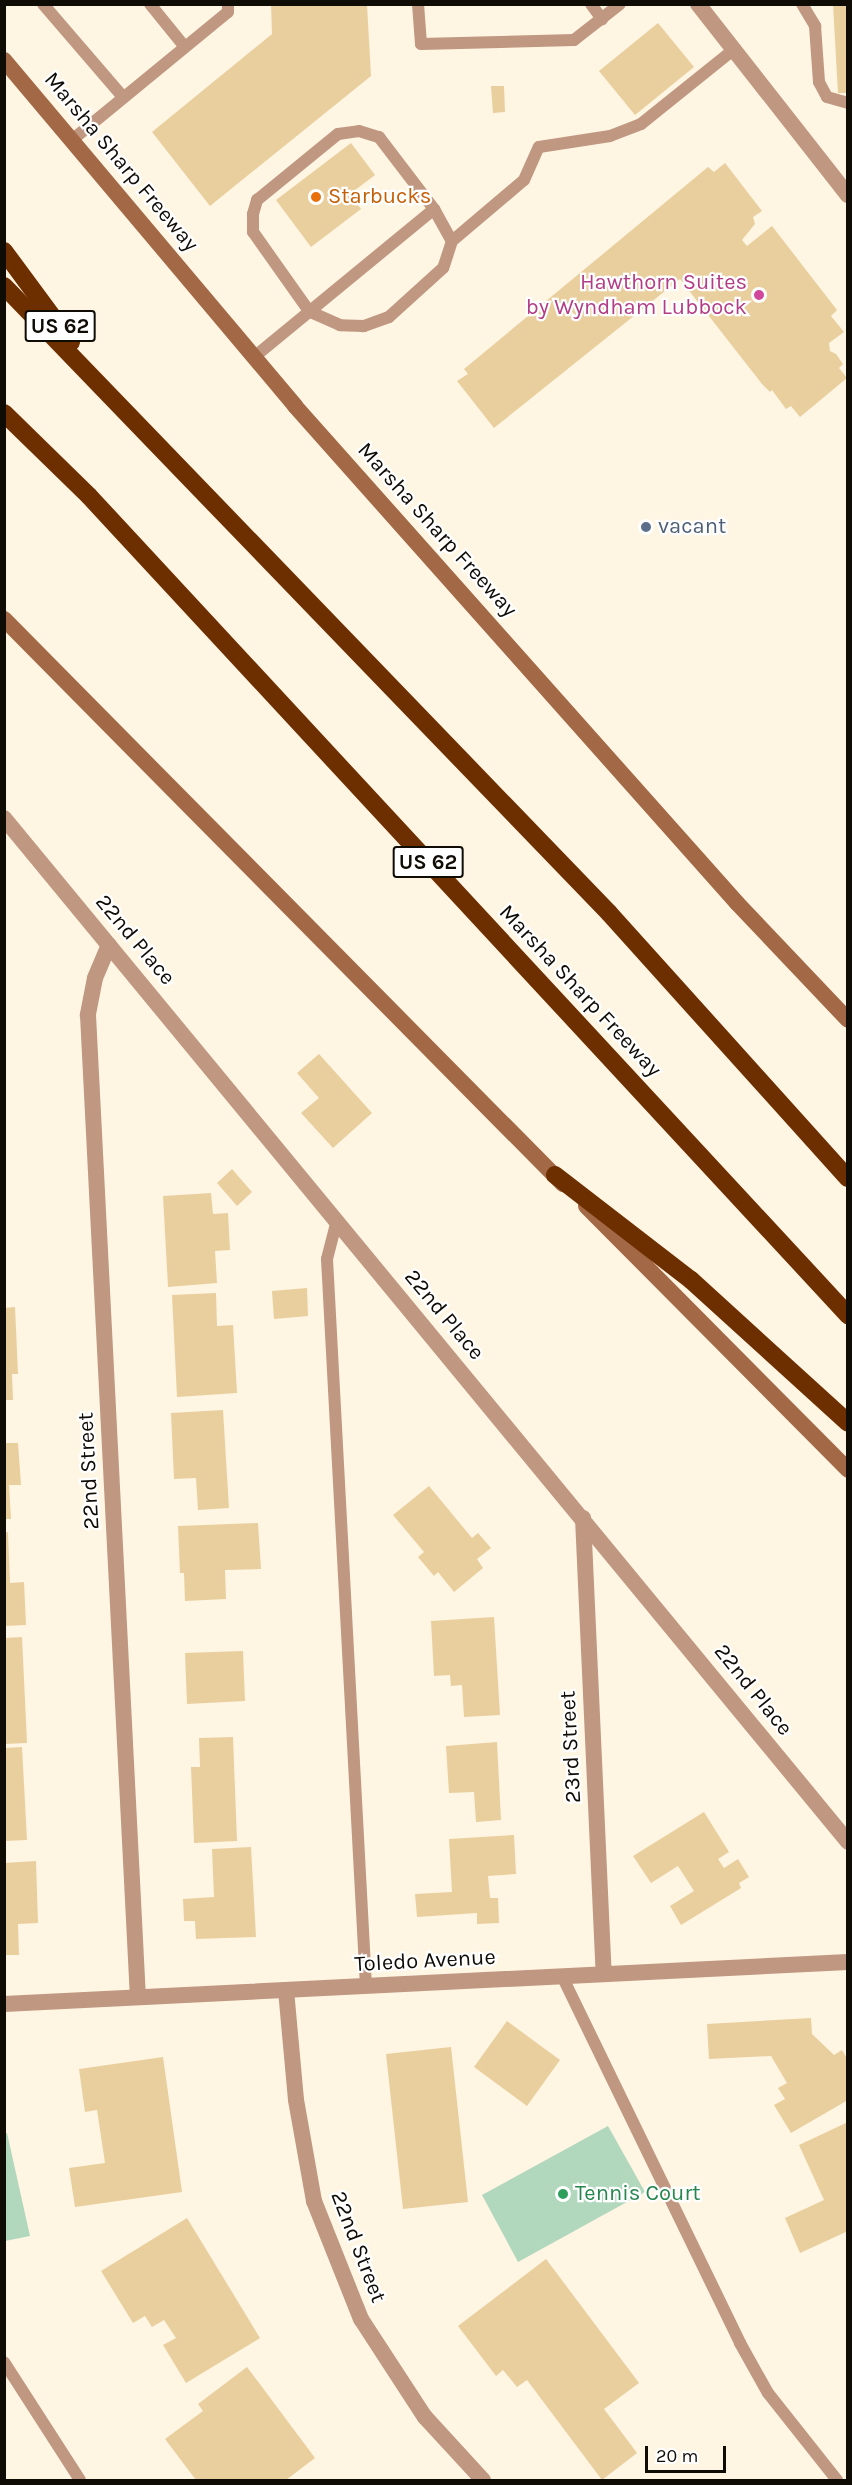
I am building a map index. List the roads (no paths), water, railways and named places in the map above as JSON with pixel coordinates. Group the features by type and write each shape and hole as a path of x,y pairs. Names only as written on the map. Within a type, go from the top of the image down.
{"highway":[{"name":"US 62","path":"4,251 115,401 609,913 848,1178"},
{"path":"4,286 115,401"},
{"name":"Marsha Sharp Freeway","path":"4,412 89,496 848,1315"},
{"path":"555,1175 691,1280 848,1423"}],"main road":[{"name":"Marsha Sharp Freeway","path":"4,60 254,357 737,903 848,1020"},
{"path":"4,619 848,1470"}],"street":[{"path":"698,4 848,195"},
{"name":"22nd Place","path":"4,818 848,1842"},
{"name":"22nd Street","path":"109,945 95,978 88,1015 138,1997"},
{"name":"23rd Street","path":"583,1518 604,1974"},
{"name":"Toledo Avenue","path":"4,2004 848,1962"},
{"name":"22nd Street","path":"286,1990 296,2100 312,2190 335,2255 361,2319 393,2368 426,2417 483,2481"}],"lane":[{"path":"43,4 123,97"},
{"path":"150,4 185,47"},
{"path":"72,140 228,12 228,4"},
{"path":"418,4 421,44 574,39 620,4"},
{"path":"591,4 602,19"},
{"path":"802,4 815,26 819,82 827,97 848,103"},
{"path":"452,241 434,209 379,137 359,131 338,134 257,200 252,214 254,232 309,312 340,325 364,326 389,317 443,268 452,241 524,180 539,147 610,136 641,124 733,50"},
{"path":"254,357 434,209"},
{"path":"337,1220 327,1259 366,1986"},
{"path":"562,1976 740,2343 768,2393 837,2481"},
{"path":"4,2362 80,2481"}],"place":[{"name":"Starbucks","path":"316,197"},
{"name":"Hawthorn Suites by Wyndham Lubbock","path":"759,295"},
{"name":"vacant","path":"646,527"},
{"name":"Tennis Court","path":"563,2194"}]}
